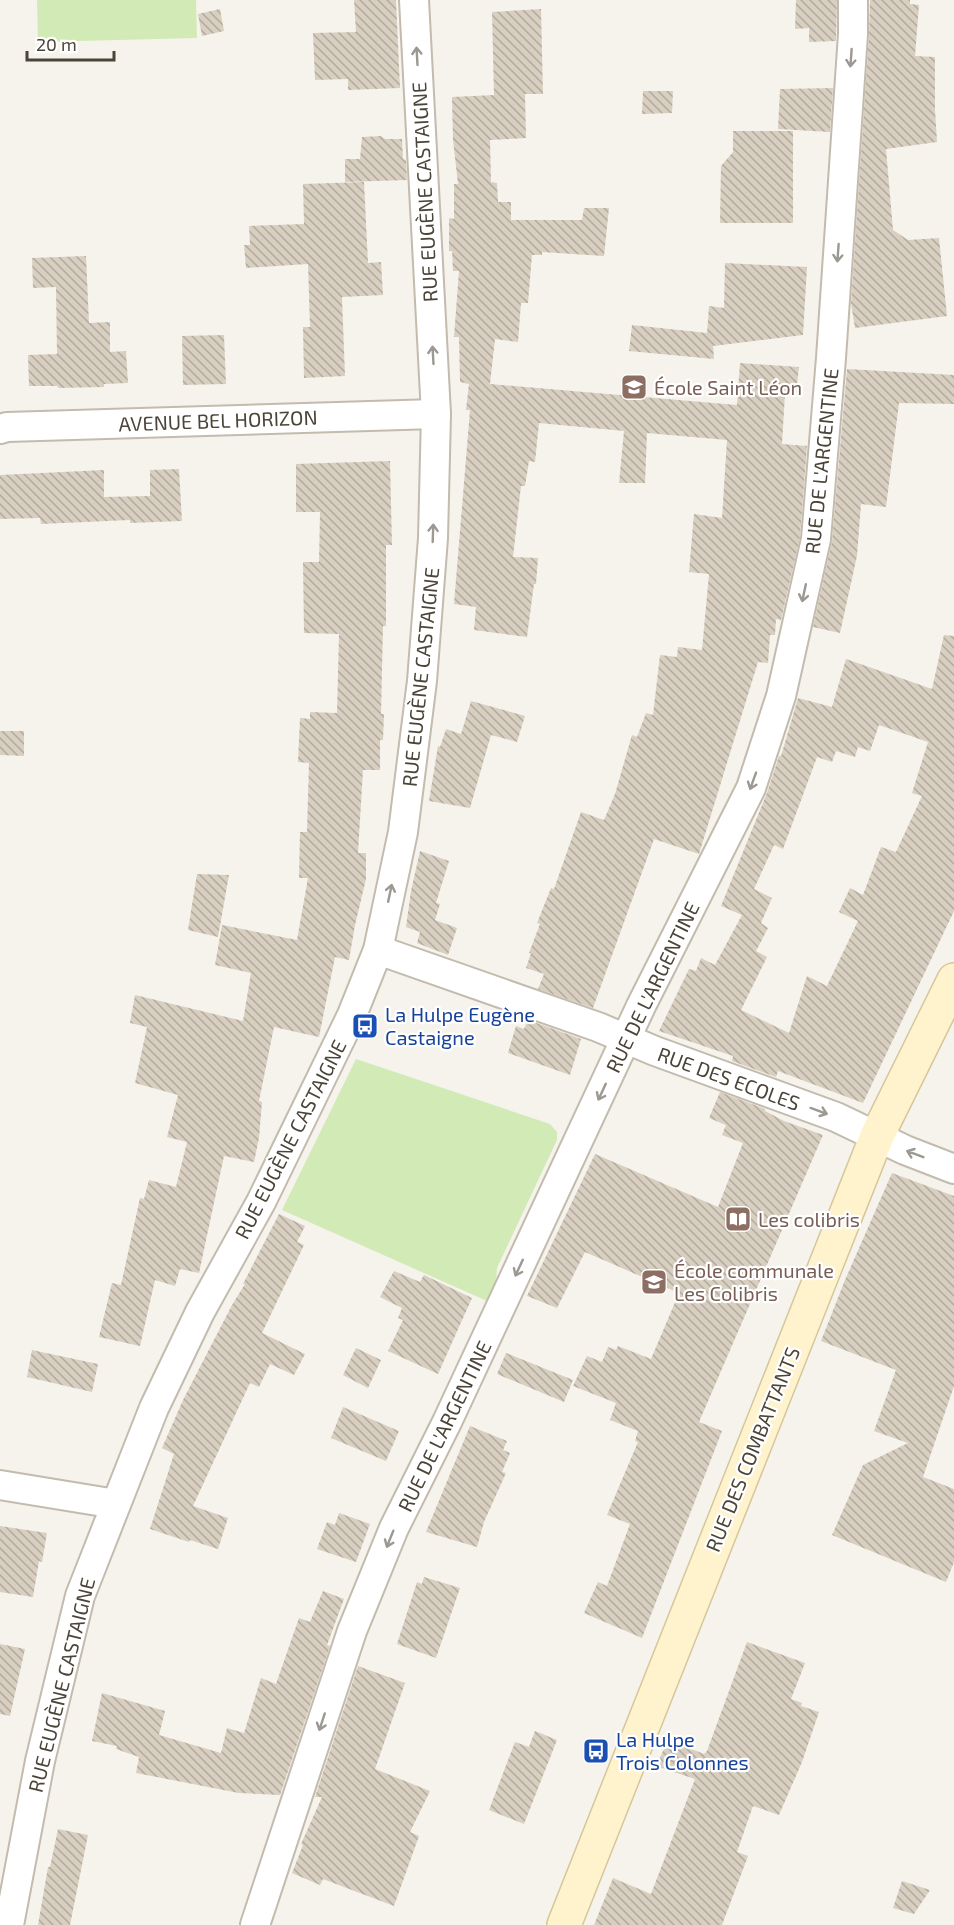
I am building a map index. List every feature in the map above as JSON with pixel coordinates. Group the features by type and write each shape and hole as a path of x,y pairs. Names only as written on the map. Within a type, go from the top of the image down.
{"main road":[{"name":"RUE DES COMBATTANTS","path":"564,1925 877,1136 954,980"}],"street":[{"name":"RUE EUGÈNE CASTAIGNE","path":"9,1925 40,1761 80,1596 154,1407 200,1312 277,1170 352,1015 378,950 404,832 422,681 433,538 436,414 414,0"},
{"name":"RUE DE L'ARGENTINE","path":"255,1925 352,1631 394,1528 452,1411 627,1039 751,788 781,696 816,539 834,324 853,34 853,0"},
{"name":"AVENUE BEL HORIZON","path":"0,429 436,414"},
{"name":"RUE DES ECOLES","path":"378,950 836,1117 905,1150 954,1169"},
{"path":"0,1485 116,1503"}],"green space":[{"path":"37,0 196,0 197,38 38,42"},
{"path":"356,1059 550,1124 557,1132 557,1140 497,1268 496,1282 487,1301 282,1210"}],"building":[{"path":"354,0 396,0 400,88 348,90 348,79 315,80 313,33 356,32"},
{"path":"796,0 837,0 836,41 809,42 809,28 795,29"},
{"path":"870,0 910,0 910,4 919,5 915,56 935,57 937,142 886,149 893,230 908,240 939,238 947,316 855,328 851,303"},
{"path":"220,9 224,31 202,36 198,14"},
{"path":"541,9 543,94 525,94 526,138 490,140 491,182 497,183 498,202 511,202 511,220 582,220 584,208 609,208 604,256 542,252 542,255 532,255 528,303 521,303 518,342 495,339 490,384 737,405 740,363 799,367 796,395 785,394 782,444 807,446 800,537 781,620 776,619 775,635 770,635 768,663 758,662 699,854 654,839 593,1008 538,989 544,974 526,968 531,953 529,953 540,924 537,923 551,888 554,889 581,812 604,820 615,794 632,735 637,737 646,713 653,715 660,655 677,657 678,647 702,650 709,574 689,572 694,514 722,518 727,440 647,433 645,483 619,483 624,431 539,423 535,462 529,461 525,486 521,486 513,557 538,558 527,637 474,630 476,607 454,604 470,410 466,410 469,384 460,382 459,337 454,337 459,271 453,271 452,251 449,251 449,218 454,219 454,184 458,184 453,140 452,97 494,95 492,12"},
{"path":"833,88 830,132 778,129 780,89"},
{"path":"643,91 673,91 672,113 642,114"},
{"path":"733,131 793,131 793,223 720,223 721,166 733,152"},
{"path":"381,136 385,139 402,139 407,180 345,182 345,159 360,159 362,137"},
{"path":"364,182 368,263 381,262 383,295 342,297 345,376 304,378 303,327 310,327 308,264 246,268 244,245 250,245 249,226 304,224 303,184"},
{"path":"86,256 89,323 110,322 110,352 126,351 128,383 104,384 104,387 29,386 28,355 57,354 56,287 33,288 32,258"},
{"path":"725,263 807,267 803,335 713,346 714,359 629,351 632,325 707,333 709,306 724,308"},
{"path":"224,335 226,384 183,385 182,336"},
{"path":"847,369 954,375 954,404 899,403 886,507 861,504 857,556 840,633 813,627 832,541"},
{"path":"390,461 392,545 386,545 386,626 383,626 381,714 384,714 383,740 380,740 380,770 363,770 358,853 366,853 366,879 349,960 335,957 319,1037 274,1027 259,1101 262,1102 254,1162 224,1156 199,1273 180,1269 175,1286 155,1280 140,1346 99,1337 112,1283 121,1285 140,1198 144,1199 149,1180 176,1187 187,1142 167,1137 178,1095 135,1083 147,1027 130,1023 135,995 243,1021 251,973 215,965 222,925 297,940 308,878 299,878 300,832 307,832 309,763 298,762 300,718 310,719 310,712 337,713 339,634 304,633 303,562 319,562 320,512 296,512 296,464"},
{"path":"179,469 182,521 130,523 130,520 41,524 40,518 0,519 0,475 104,470 104,497 150,496 150,470"},
{"path":"944,635 954,636 954,911 863,1103 778,1071 776,1077 732,1061 733,1056 659,1031 689,969 696,971 701,958 715,965 742,915 721,906 767,793 779,756 781,756 798,698 832,707 846,659 932,689","holes":["879,725 928,742 912,793 922,796 896,852 881,847 863,895 850,888 839,912 858,921 827,986 807,976 789,1033 741,1010 767,957 756,951 768,928 761,923 772,898 754,889 774,845 783,849 817,757 832,762 836,751 855,757 858,747 870,751"]},
{"path":"471,701 525,716 517,742 491,735 470,808 429,801 438,746 440,747 446,729 461,734"},
{"path":"0,731 24,731 24,756 0,755"},
{"path":"420,851 449,861 436,903 440,904 435,920 457,928 448,955 417,943 420,932 406,927"},
{"path":"197,874 229,875 218,937 188,930"},
{"path":"528,1020 581,1039 570,1075 508,1053 516,1026 524,1029"},
{"path":"720,1092 765,1109 784,1121 823,1135 699,1422 722,1431 642,1638 584,1613 598,1582 607,1586 630,1524 607,1515 638,1442 635,1441 638,1431 610,1420 616,1403 573,1386 587,1356 602,1362 608,1347 616,1350 618,1346 651,1359 679,1293 585,1252 557,1308 527,1296 595,1154 718,1207 743,1143 722,1135 726,1125 709,1118"},
{"path":"892,1173 954,1196 954,1386 923,1477 954,1489 954,1562 946,1582 832,1535 863,1465 908,1443 874,1431 896,1370 821,1341"},
{"path":"279,1214 305,1226 297,1242 304,1245 262,1333 305,1354 294,1375 270,1364 259,1387 250,1383 193,1506 228,1518 218,1549 150,1529 174,1454 162,1448 183,1400 245,1284 243,1284"},
{"path":"394,1271 420,1282 424,1275 472,1298 438,1374 388,1351 403,1320 398,1318 402,1308 380,1297"},
{"path":"356,1348 381,1360 368,1388 343,1375"},
{"path":"32,1350 98,1364 92,1392 27,1377"},
{"path":"506,1353 573,1380 564,1402 497,1374"},
{"path":"343,1407 399,1431 386,1461 331,1438"},
{"path":"470,1426 507,1441 503,1450 510,1453 502,1472 506,1473 484,1522 477,1547 426,1532"},
{"path":"339,1513 370,1524 356,1562 317,1549 327,1522 335,1525"},
{"path":"0,1526 47,1533 42,1562 39,1561 33,1597 0,1592"},
{"path":"424,1577 460,1588 436,1658 397,1644 417,1582 422,1584"},
{"path":"323,1591 344,1599 327,1645 330,1646 280,1795 239,1793 136,1773 139,1757 116,1749 117,1746 92,1741 102,1693 165,1711 159,1735 221,1753 227,1728 244,1733 261,1678 276,1684 299,1618 310,1622"},
{"path":"747,1642 805,1663 791,1699 802,1703 801,1706 819,1712 802,1762 779,1815 753,1806 737,1852 748,1856 722,1925 594,1925 613,1878 651,1894 695,1779 656,1766 668,1740 704,1754 707,1751"},
{"path":"0,1644 25,1649 10,1716 0,1714"},
{"path":"358,1666 405,1683 375,1769 430,1791 410,1832 419,1836 394,1906 323,1879 320,1885 292,1873 303,1845 301,1844 322,1797 315,1797"},
{"path":"535,1731 557,1740 524,1824 489,1810 515,1742 529,1747"},
{"path":"58,1829 88,1835 70,1925 38,1925 48,1867 50,1867"},
{"path":"902,1881 930,1890 914,1914 893,1908"}],"place":[{"name":"École Saint Léon","path":"634,387"},
{"name":"La Hulpe Eugène Castaigne","path":"365,1026"},
{"name":"Les colibris","path":"738,1219"},
{"name":"École communale Les Colibris","path":"654,1282"},
{"name":"La Hulpe Trois Colonnes","path":"596,1751"}]}
